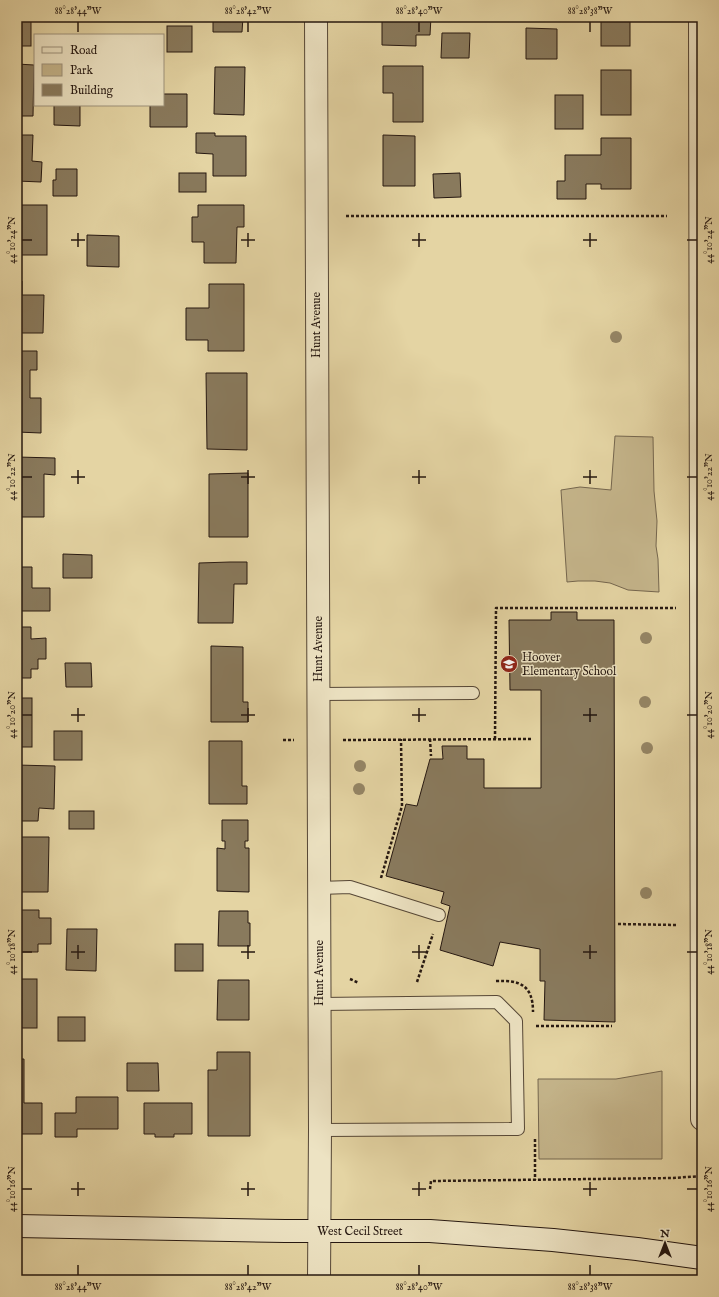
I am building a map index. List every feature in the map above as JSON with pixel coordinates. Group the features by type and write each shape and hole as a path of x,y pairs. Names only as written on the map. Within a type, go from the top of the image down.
{"street":[{"name":"Hunt Avenue","path":"316,17 320,1004 319,1280"},
{"path":"700,17 702,1113"},
{"name":"West Cecil Street","path":"17,1226 285,1231 430,1231 553,1240 702,1258"}],"lane":[{"path":"318,694 472,693"},
{"path":"319,888 350,887 439,915"},
{"path":"320,1004 496,1002 516,1021 518,1129 320,1130"}],"path":[{"path":"346,216 667,216"},
{"path":"495,739 496,608 701,608"},
{"path":"283,740 531,739"},
{"path":"380,880 402,806 401,740"},
{"path":"430,740 431,756"},
{"path":"417,982 439,915"},
{"path":"618,924 701,925"},
{"path":"350,979 359,983 366,983"},
{"path":"494,981 509,981 523,985 533,1000 533,1013"},
{"path":"410,982 425,982"},
{"path":"533,1026 612,1026"},
{"path":"535,1134 535,1180"},
{"path":"430,1189 431,1181 673,1178 702,1176"}],"green space":[{"path":"615,436 653,437 654,491 657,521 656,546 659,592 628,590 610,583 595,581 567,582 561,490 580,487 611,490"},
{"path":"662,1071 662,1159 539,1159 538,1079 616,1079"}],"building":[{"path":"17,17 31,17 31,46 17,46"},
{"path":"213,17 243,17 242,32 213,32"},
{"path":"382,17 431,17 430,35 416,35 416,46 382,45"},
{"path":"601,17 630,17 630,46 601,46"},
{"path":"167,26 192,26 192,52 167,52"},
{"path":"526,28 557,29 557,59 526,59"},
{"path":"442,33 470,33 469,58 441,58"},
{"path":"17,64 34,65 33,116 17,116"},
{"path":"383,66 423,66 423,122 393,122 393,93 383,93"},
{"path":"215,67 245,67 244,115 214,114"},
{"path":"601,70 631,70 631,115 601,115"},
{"path":"164,94 187,94 187,127 150,127 150,106 164,106"},
{"path":"555,95 583,95 583,129 555,129"},
{"path":"54,106 80,106 80,126 54,125"},
{"path":"196,133 215,133 215,136 246,136 246,176 213,176 213,154 196,153"},
{"path":"17,135 33,135 32,161 42,162 41,182 17,181"},
{"path":"383,135 415,136 415,186 383,186"},
{"path":"601,138 631,138 631,189 601,189 601,184 586,184 586,199 557,199 557,181 565,181 565,155 601,155"},
{"path":"56,169 77,169 77,196 53,196 53,180 56,180"},
{"path":"179,173 206,173 206,192 179,192"},
{"path":"460,173 461,197 434,198 433,174"},
{"path":"17,205 47,205 47,255 17,255"},
{"path":"198,205 244,205 244,227 237,227 236,263 204,263 204,242 192,242 192,217 198,217"},
{"path":"87,235 119,236 119,267 87,266"},
{"path":"17,281 22,281 22,295 44,295 43,333 17,333"},
{"path":"209,284 244,284 244,351 208,351 208,340 186,340 186,308 209,308"},
{"path":"17,351 37,351 37,370 30,370 30,398 41,398 41,433 17,432"},
{"path":"206,373 247,373 247,450 207,449"},
{"path":"17,457 55,458 55,475 44,474 44,517 17,517"},
{"path":"248,473 248,537 209,537 209,474"},
{"path":"63,554 92,555 92,578 63,578"},
{"path":"247,562 247,584 234,584 233,623 198,623 199,563"},
{"path":"17,567 32,567 32,588 50,588 50,611 17,611"},
{"path":"551,612 577,612 577,620 614,620 615,1022 544,1020 545,981 540,981 540,949 500,942 493,966 440,950 450,906 441,903 444,892 386,876 406,804 417,806 430,759 443,759 442,746 467,746 467,759 484,759 484,788 541,788 541,690 510,690 509,620 551,620"},
{"path":"17,627 31,627 31,639 46,638 46,659 38,659 38,669 31,669 31,678 17,678"},
{"path":"211,646 243,647 243,702 248,702 248,722 211,722"},
{"path":"65,663 91,663 92,687 66,687"},
{"path":"17,698 32,698 32,747 17,747"},
{"path":"54,731 82,731 82,760 54,760"},
{"path":"209,741 242,741 242,786 247,786 247,804 209,804"},
{"path":"17,765 55,766 54,809 39,808 38,821 17,821"},
{"path":"69,811 94,811 94,829 69,829"},
{"path":"222,820 248,820 248,841 245,841 245,848 249,848 249,892 217,891 217,848 225,849 225,841 222,841"},
{"path":"17,837 49,837 48,892 17,892"},
{"path":"17,910 39,910 39,918 51,918 51,944 38,944 38,952 17,952"},
{"path":"219,911 248,911 248,923 250,923 250,946 218,946"},
{"path":"67,929 97,929 96,971 66,970"},
{"path":"175,944 203,944 203,971 175,971"},
{"path":"17,979 37,979 37,1028 17,1028"},
{"path":"218,980 249,980 249,1020 217,1020"},
{"path":"58,1017 85,1017 85,1041 58,1041"},
{"path":"217,1052 250,1052 250,1136 208,1136 208,1070 217,1070"},
{"path":"17,1059 24,1059 24,1103 42,1103 42,1134 21,1134 21,1138 17,1138"},
{"path":"127,1063 158,1063 159,1091 127,1091"},
{"path":"76,1097 118,1097 118,1129 77,1129 77,1137 55,1137 55,1113 76,1113"},
{"path":"144,1103 192,1103 192,1134 174,1134 174,1137 155,1137 155,1134 144,1134"}],"place":[{"name":"Hoover Elementary School","path":"509,664"}]}
